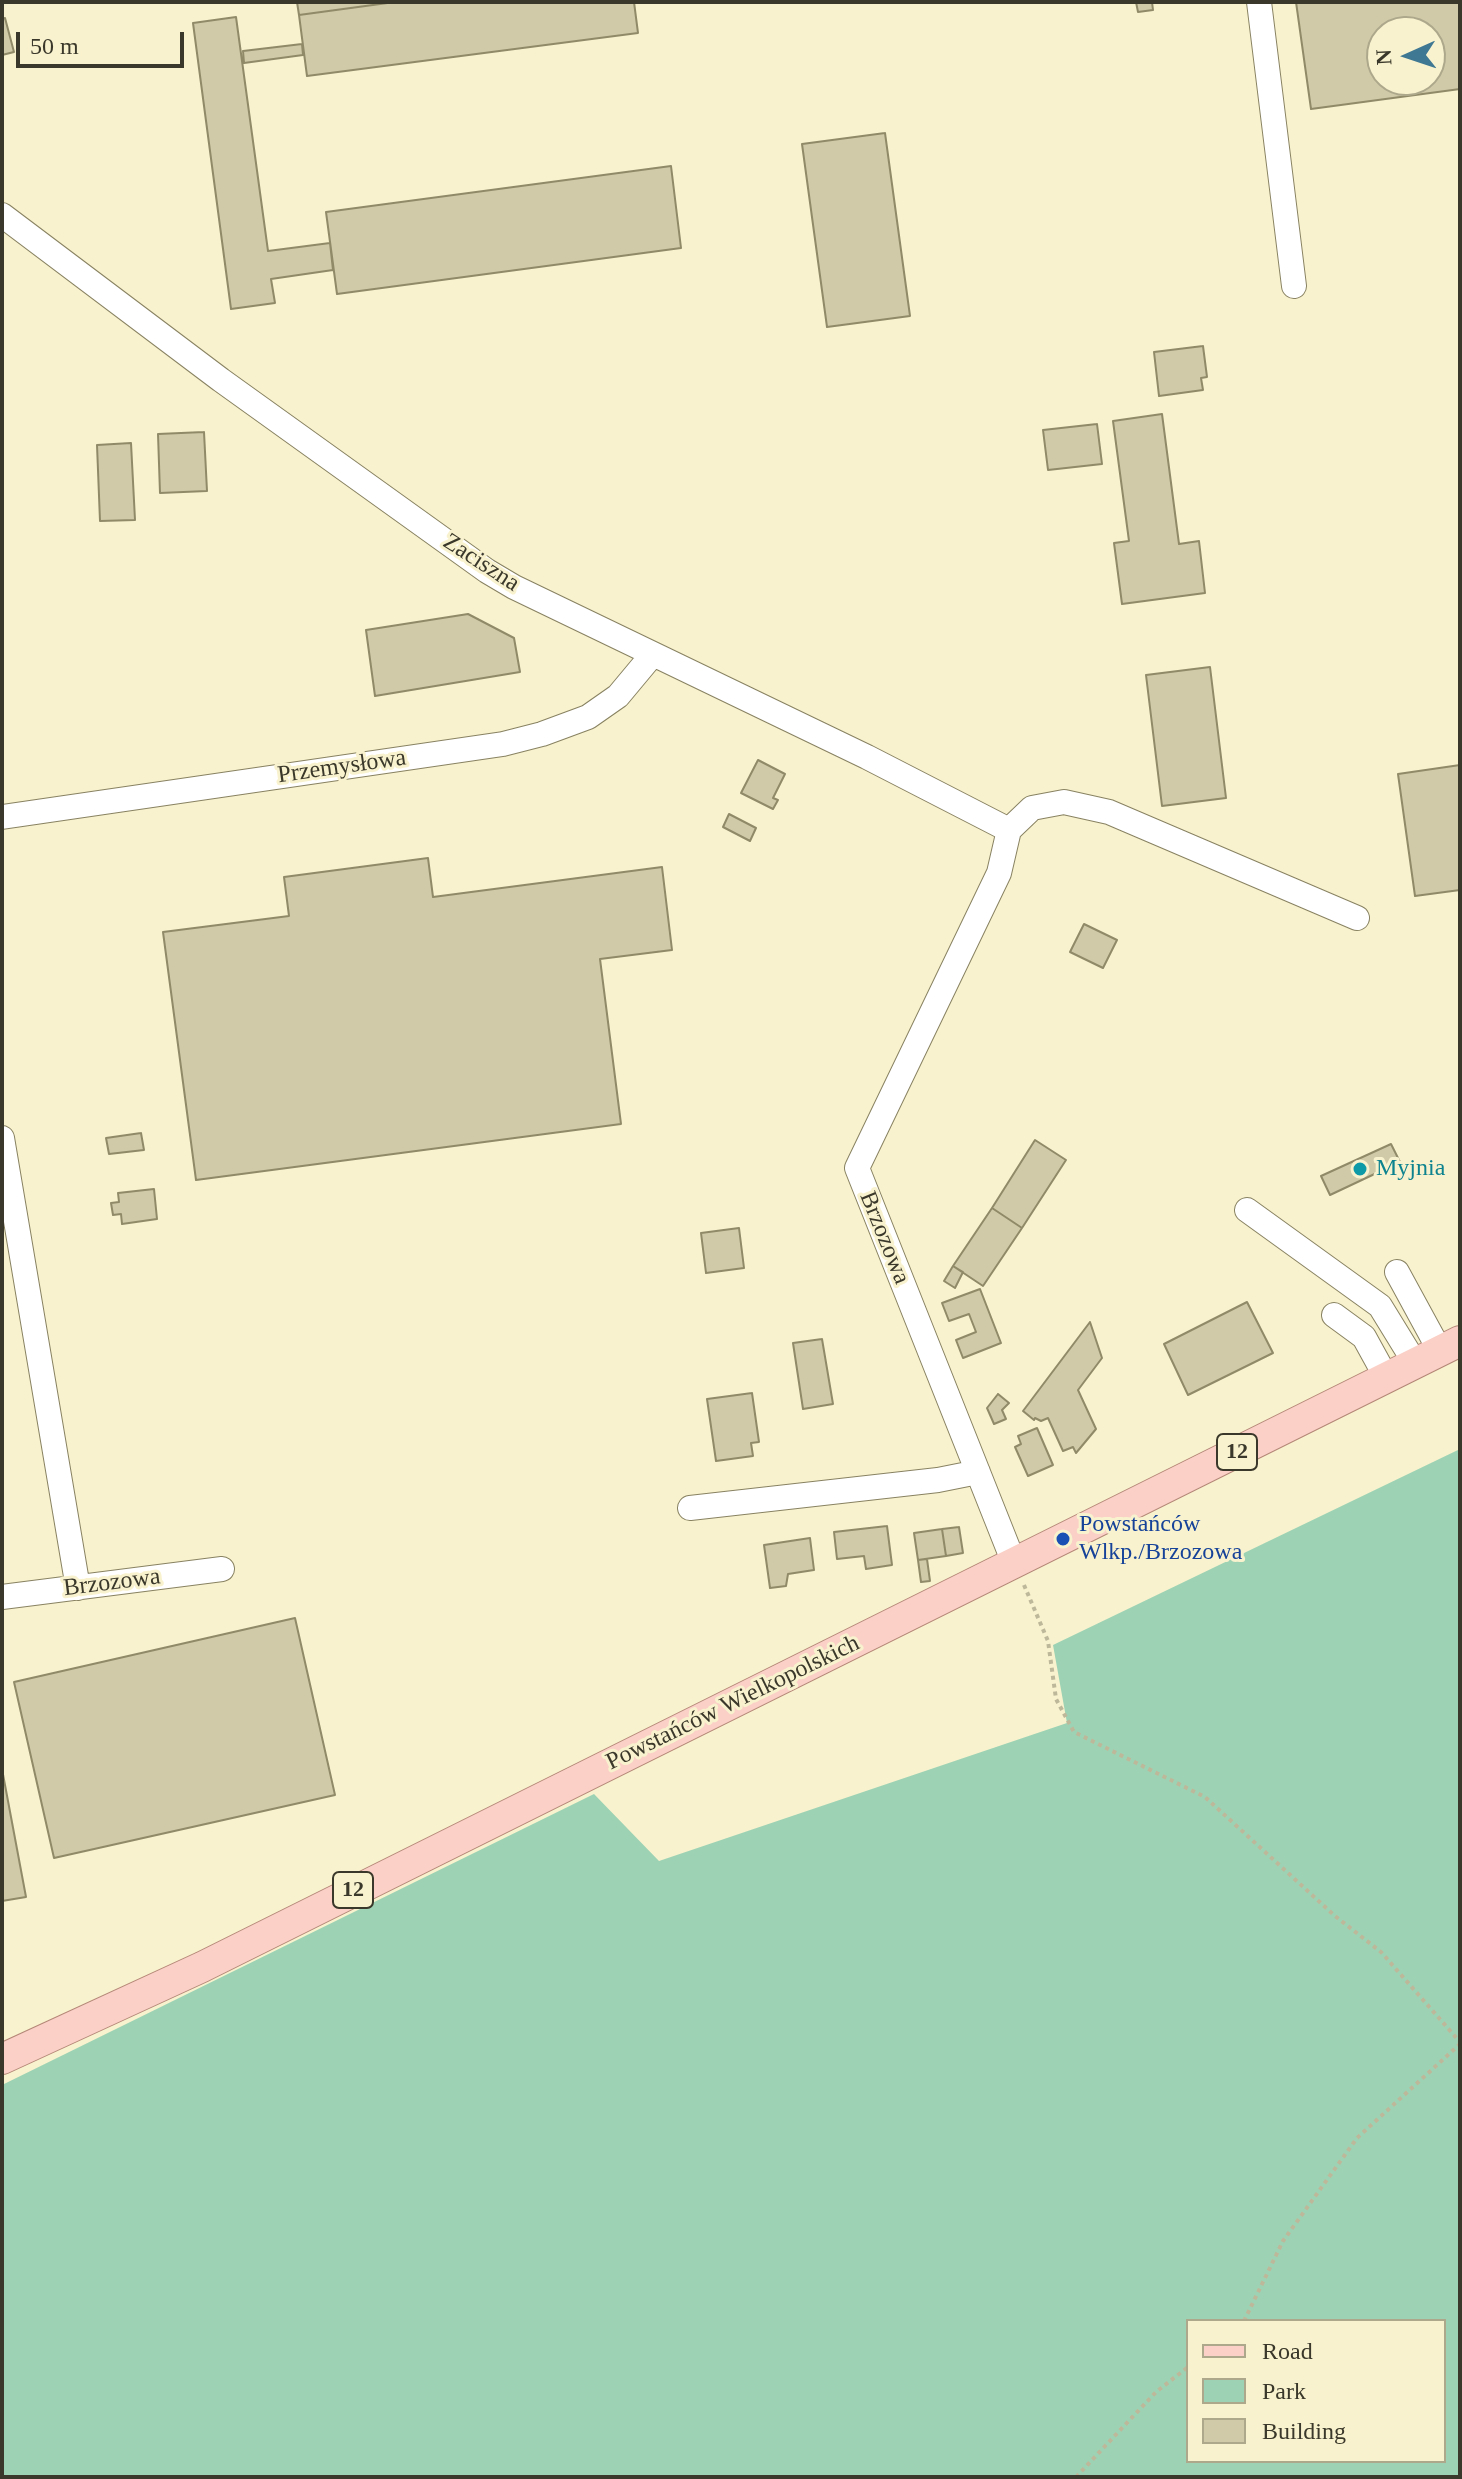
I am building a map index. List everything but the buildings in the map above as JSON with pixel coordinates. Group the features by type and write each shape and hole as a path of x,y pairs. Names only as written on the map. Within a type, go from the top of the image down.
{"main road":[{"name":"Powstańców Wielkopolskich","path":"2,2059 202,1967 1438,1352"}],"street":[{"path":"1259,2 1294,286"},
{"name":"Zaciszna","path":"2,215 221,380 487,571 1009,830"},
{"name":"Przemysłowa","path":"2,817 503,744 588,717 618,696 653,654"},
{"path":"1009,830 1032,808 1064,802 1109,812 1357,918"},
{"name":"Brzozowa","path":"1009,830 999,873 857,1168 1014,1563"},
{"path":"2,1138 78,1588"},
{"path":"1247,1210 1438,1352"},
{"path":"1397,1272 1438,1352"},
{"path":"1334,1315 1364,1337 1386,1377"},
{"path":"690,1508 938,1480 978,1472"},
{"name":"Brzozowa","path":"2,1597 222,1569"}],"path":[{"path":"1014,1563 1048,1641 1056,1699 1074,1732 1205,1797 1306,1890 1381,1952 1460,2043 1357,2138 1283,2241 1245,2319"},
{"path":"1076,2477 1156,2392 1186,2369"}],"green space":[{"path":"1460,1449 1460,2477 2,2477 2,2085 594,1794 659,1861 1067,1723 1053,1645"}],"place":[{"name":"Myjnia","path":"1360,1169"},
{"name":"Powstańców Wlkp./Brzozowa","path":"1063,1539"}]}
